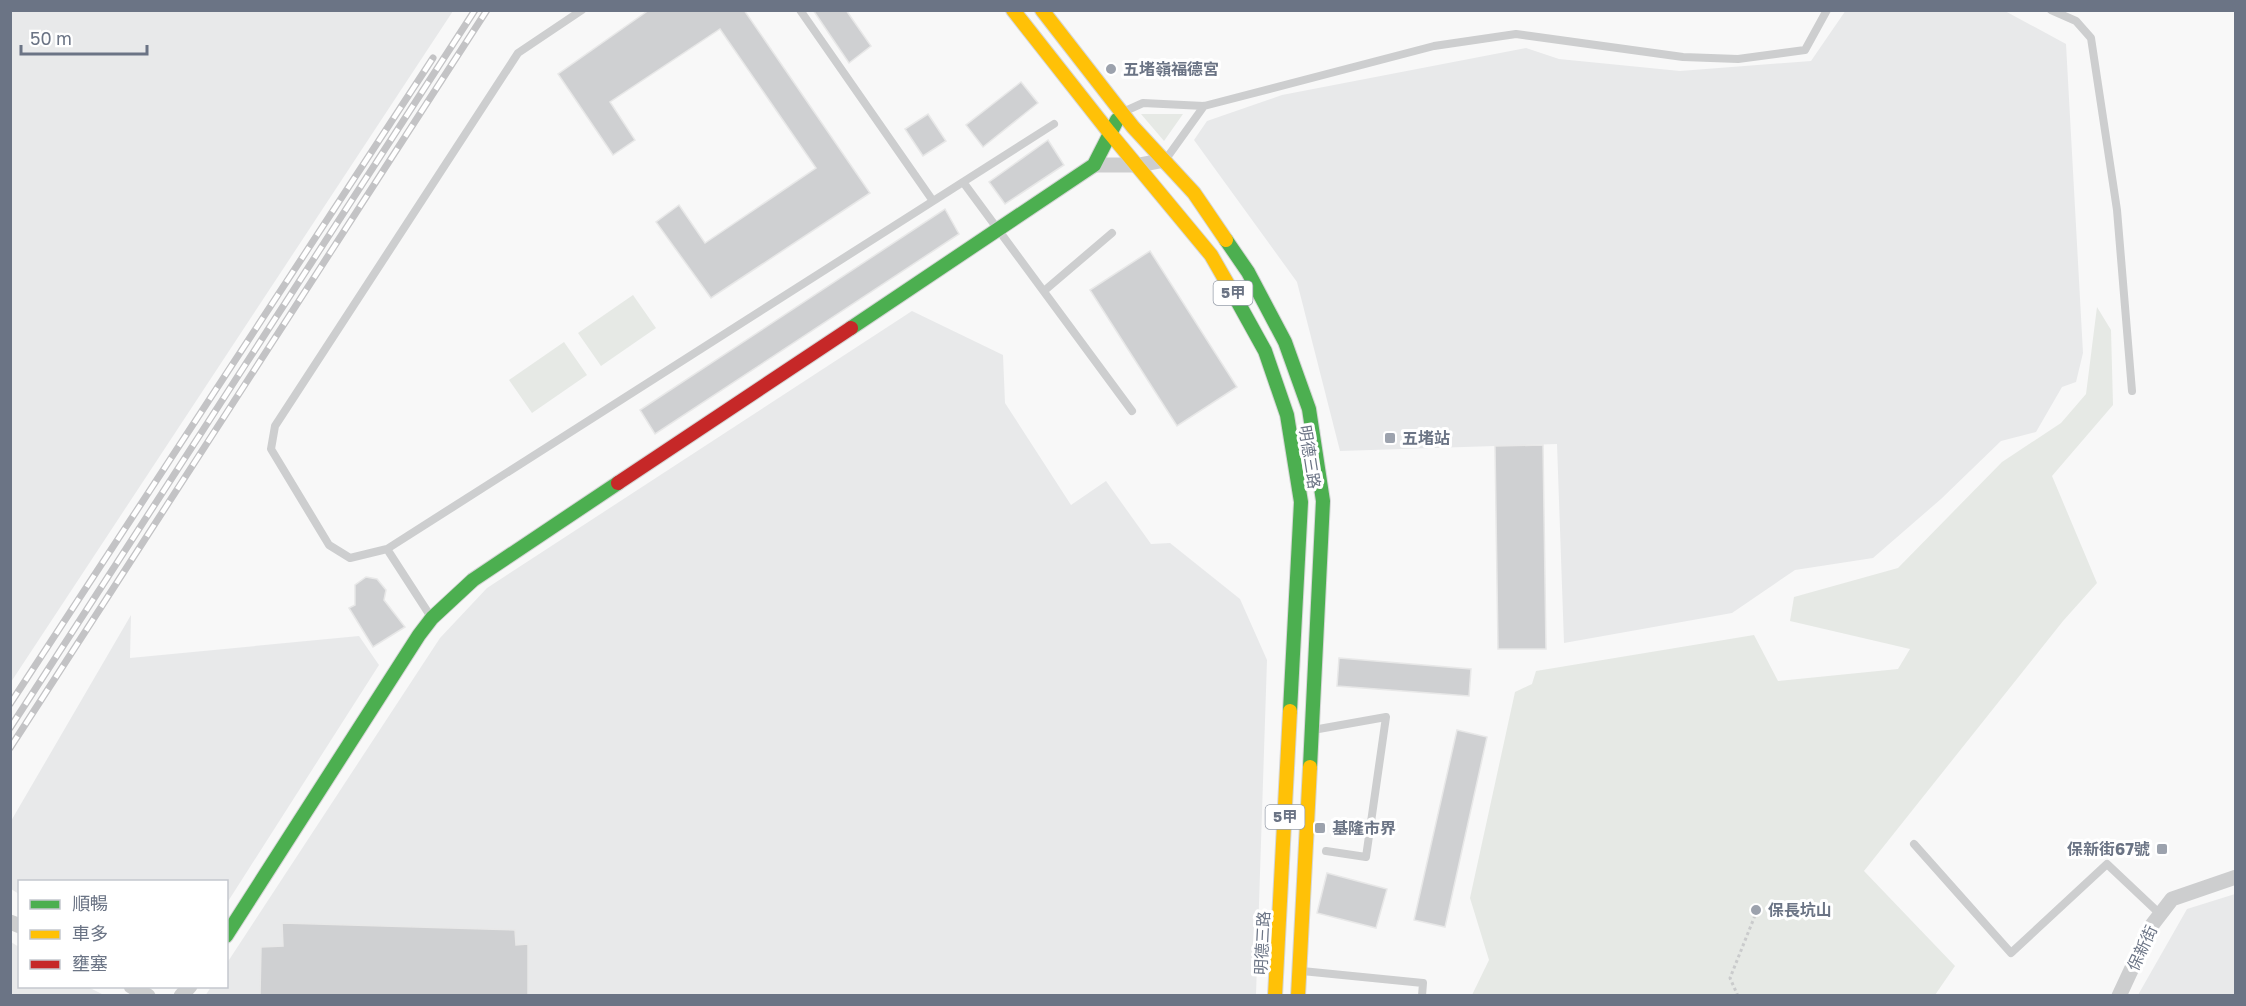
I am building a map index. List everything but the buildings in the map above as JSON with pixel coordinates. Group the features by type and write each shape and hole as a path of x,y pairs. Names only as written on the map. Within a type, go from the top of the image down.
{"main road":[{"name":"明德三路","path":"1013,10 1109,132 1139,165 1212,255 1265,351 1287,415 1301,502 1275,996"},
{"name":"明德三路","path":"1042,10 1122,112 1194,193 1248,272 1285,342 1309,409 1323,501 1298,996"},
{"path":"228,933 419,635 432,618 473,580 1094,165 1109,132 1122,112"},
{"path":"1290,729 1313,730"}],"street":[{"path":"1094,165 1139,165 1165,160"},
{"name":"保新街","path":"2119,996 2152,925 2172,899 2235,877"},
{"path":"133,988 148,996"}],"lane":[{"path":"582,10 518,53 275,426 271,449 329,545 350,558 387,549 1054,124"},
{"path":"800,10 933,201"},
{"path":"1122,112 1143,103 1204,106 1434,46 1516,33 1683,57 1738,59 1804,50 1827,10"},
{"path":"2051,10 2076,21 2091,38 2117,210 2132,391"},
{"path":"1165,160 1204,106"},
{"path":"963,182 1132,411"},
{"path":"1044,291 1112,232"},
{"path":"387,549 432,618"},
{"path":"1313,730 1386,717 1366,857 1326,851"},
{"path":"1914,844 2011,953 2107,864 2160,914"},
{"path":"1299,971 1423,983 1422,996"}],"path":[{"path":"1738,996 1730,978 1758,908"}],"shaded area":[{"path":"1846,10 2005,11 2066,44 2083,353 2076,382 2062,387 2036,432 2001,441 1941,499 1873,558 1795,570 1732,613 1564,643 1557,444 1340,451 1297,282 1194,140 1207,121 1282,95 1526,48 1559,59 1680,71 1811,61"},
{"path":"10,11 453,11 11,682"},
{"path":"1141,114 1183,114 1164,141"},
{"path":"633,295 656,328 601,366 578,333"},
{"path":"2097,307 2111,330 2113,405 2052,476 2097,583 2063,621 1864,871 1955,966 1935,995 1472,995 1489,960 1470,898 1515,692 1532,684 1536,671 1754,635 1778,681 1898,669 1910,649 1790,621 1794,597 1898,568 2002,462 2061,423 2086,394"},
{"path":"912,311 1003,355 1005,403 1071,505 1106,481 1151,544 1170,543 1240,599 1267,660 1256,995 205,996 210,988 228,988 228,961 440,638 487,588"},
{"path":"564,342 587,375 532,413 509,380"},
{"path":"131,615 130,658 359,636 379,665 228,901 228,880 18,880 18,893 11,889 11,821"},
{"path":"2235,894 2235,995 2138,995 2187,909"},
{"path":"11,942 18,946 18,988 90,988 104,995 11,995"}],"railway":[{"path":"10,728 475,10"},
{"path":"10,748 487,10"},
{"path":"10,704 433,58"}],"traffic: fast":[{"path":"851,328 1094,165 1117,120"},
{"path":"1226,240 1248,272 1285,342 1309,409 1323,501 1310,767"},
{"path":"1234,295 1265,351 1287,415 1301,502 1290,711"},
{"path":"228,933 432,618 473,580 618,483"}],"traffic: slow":[{"path":"1013,10 1109,132 1211,255 1234,295"},
{"path":"1042,10 1133,127 1194,193 1226,240"},
{"path":"1275,996 1290,711"},
{"path":"1298,996 1310,767"}],"traffic: jam":[{"path":"618,483 851,328"}],"place":[{"name":"五堵嶺福德宮","path":"1111,69"},
{"name":"五堵站","path":"1390,438"},
{"name":"基隆市界","path":"1320,828"},
{"name":"保新街67號","path":"2162,849"},
{"name":"保長坑山","path":"1756,910"}]}
